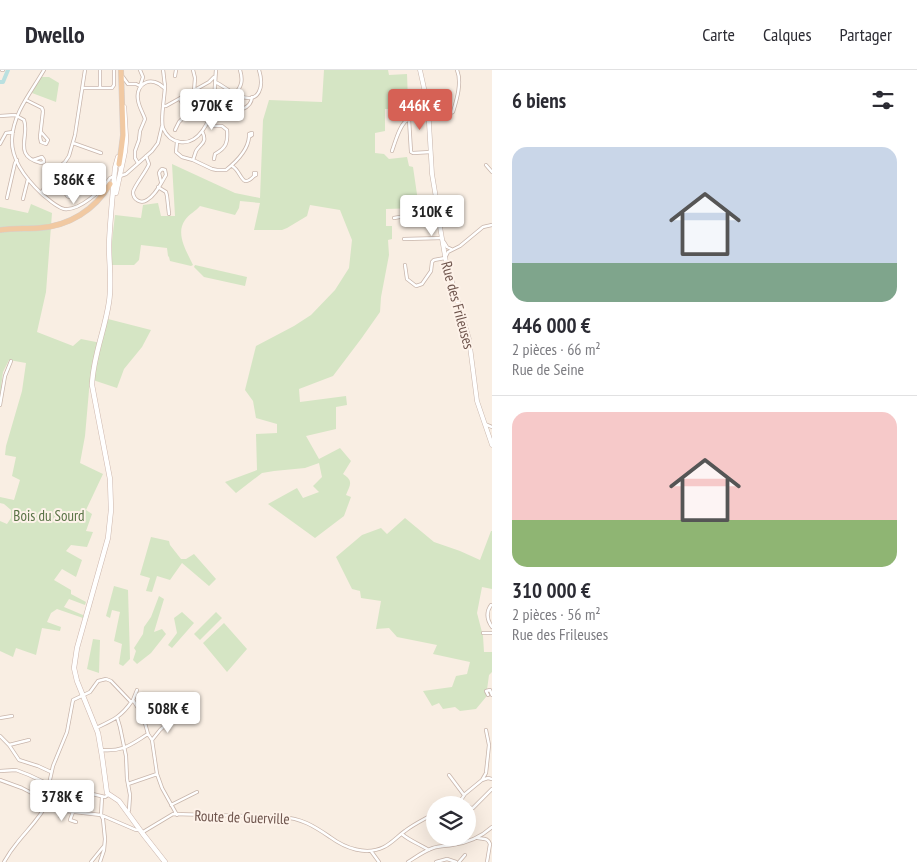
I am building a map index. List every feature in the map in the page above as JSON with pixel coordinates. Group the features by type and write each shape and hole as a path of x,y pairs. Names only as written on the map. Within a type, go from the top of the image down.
{"main road":[{"path":"121,72 123,135 122,149 113,180 109,252 110,297 92,379 110,479 112,498 110,530 74,665 76,678 96,728 107,793 118,800 165,862"},
{"path":"0,230 55,226 81,215 102,196 113,180 125,151 125,116 121,72"}],"street":[{"path":"44,70 17,117 13,132 13,146 17,160 33,186 57,206 69,209 83,203 113,180 124,177 158,143 164,106 163,70"},
{"path":"41,193 56,170 67,159 73,143 85,70"},
{"path":"100,70 100,88"},
{"path":"83,88 112,88 114,85 114,70"},
{"path":"175,76 176,70"},
{"path":"193,70 195,78 194,90"},
{"path":"162,126 166,134 177,142 183,143 196,138 207,123 213,104 216,70"},
{"path":"235,94 242,84 240,70"},
{"path":"209,82 215,83 243,97 252,97 261,90 262,83 259,70"},
{"name":"Rue des Frileuses","path":"420,70 429,115 432,174 437,209 450,273 469,339 477,401 492,445"},
{"path":"392,151 401,128 409,118 453,112 459,81 457,70"},
{"path":"138,163 135,158 135,151 145,120 138,101 140,86 143,80 142,71"},
{"path":"121,72 128,84 140,86 151,81 163,86"},
{"path":"164,106 180,99 216,76"},
{"path":"222,115 223,112 249,106 252,97"},
{"path":"175,130 185,116 184,107 180,99"},
{"path":"26,100 42,108 41,132"},
{"path":"0,116 15,115 24,120 24,148 26,154 32,160"},
{"path":"409,118 411,152 431,152"},
{"path":"207,123 213,126 222,126 228,133 226,145 215,154 214,159"},
{"path":"193,160 197,150 204,141 202,131"},
{"path":"0,144 6,133 13,132"},
{"path":"160,136 166,134"},
{"path":"177,142 176,152 178,155 217,170 226,170 232,166 247,148 249,137"},
{"path":"73,143 101,153"},
{"path":"146,156 148,164 134,190 134,196 138,201 145,202 161,182"},
{"path":"7,198 17,160"},
{"path":"486,164 492,172"},
{"path":"232,166 237,168 241,178 244,180 250,180 254,176"},
{"path":"23,199 28,179"},
{"path":"48,183 66,194"},
{"path":"158,188 166,192 168,196 169,214"},
{"path":"394,218 405,216 409,210 437,209"},
{"path":"405,265 407,279 419,286 431,272 432,262 461,245 483,227 492,225"},
{"path":"404,239 443,240"},
{"path":"0,405 5,376 11,361"},
{"path":"484,423 492,427"},
{"path":"491,605 487,615 492,627"},
{"path":"483,633 492,633"},
{"path":"45,798 51,772 67,732 74,698 90,692 98,681 106,679 111,681 132,701 143,716 148,734 152,740 153,753 162,788 177,815"},
{"path":"96,728 124,712 137,690"},
{"path":"0,718 12,716"},
{"path":"117,717 124,749 130,799 128,812"},
{"path":"152,740 173,718"},
{"path":"482,780 487,769 489,745 486,730"},
{"path":"101,750 124,749 148,734"},
{"path":"0,736 19,760 51,772"},
{"path":"9,745 29,740"},
{"path":"0,771 16,770 49,784 104,797 107,793"},
{"path":"128,784 158,774"},
{"path":"448,776 464,794 482,780 492,779"},
{"path":"0,780 45,798 48,802 63,809 101,815 141,832"},
{"path":"476,805 492,788"},
{"path":"171,805 197,792"},
{"path":"100,862 104,850 103,819 101,815 102,796"},
{"path":"4,862 18,841 40,817 48,802"},
{"path":"60,816 63,809"},
{"path":"73,812 70,820 76,822"},
{"name":"Route de Guerville","path":"141,832 173,814 274,816 295,818 314,826 346,846 371,851"},
{"path":"379,862 371,851 382,848 426,819"},
{"path":"476,838 492,827"},
{"path":"402,834 429,850"},
{"path":"476,838 489,841 488,862"},
{"path":"91,862 104,845"},
{"path":"408,862 429,850 448,846"},
{"path":"436,862 447,859 458,862 465,855"}],"green space":[{"path":"324,70 388,70 389,75 407,74 408,102 402,102 402,109 385,109 385,131 375,133 375,153 384,154 389,159 407,157 409,166 413,167 419,208 386,209 386,226 392,226 392,239 388,240 389,255 380,312 333,376 299,389 300,402 346,396 347,405 336,407 336,429 306,436 319,459 340,448 351,461 343,474 350,481 346,495 351,497 344,516 315,538 268,504 297,488 303,498 319,492 313,486 322,477 319,463 305,468 262,473 236,493 225,482 257,470 256,434 277,433 277,424 256,418 253,401 245,390 256,346 311,315 335,290 349,268 352,240 340,210 310,205 307,216 287,228 282,230 254,230 260,203 240,201 235,215 200,206 188,216 182,225 181,231 185,249 193,265 191,266 170,261 167,248 141,245 139,260 134,265 112,265 112,241 115,215 141,218 143,205 158,203 161,216 175,216 172,164 235,193 260,198 263,120 269,100 322,102"},
{"path":"40,77 49,77 59,83 56,102 32,93"},
{"name":"Bois du Sourd","path":"31,204 52,213 46,292 37,332 73,346 81,339 101,343 108,319 151,330 142,347 124,369 117,388 90,379 85,436 80,463 103,474 86,510 92,514 86,531 93,532 87,547 71,545 66,551 82,560 76,577 62,569 54,580 71,590 71,594 86,602 85,605 69,599 64,607 83,615 83,618 57,609 51,613 47,622 61,627 60,631 42,628 36,655 16,648 13,657 0,651 0,521 7,524 11,518 11,510 0,503 0,497 14,500 20,480 12,476 16,457 5,455 22,391 26,363 9,360 3,372 0,395 0,207 28,213"},
{"path":"195,265 247,277 245,286 204,277 194,267"},
{"path":"405,518 434,542 480,560 492,531 492,589 482,587 477,613 483,636 484,652 492,652 492,672 489,675 486,697 476,709 460,711 455,707 443,709 439,703 432,706 423,691 452,687 456,676 467,674 470,662 433,654 437,645 397,637 389,628 376,629 381,601 361,598 360,591 352,589 336,557 362,535 381,528 387,534"},
{"path":"151,537 169,541 181,559 186,559 194,554 216,579 209,586 182,563 170,580 157,576 152,592 146,591 150,578 140,575"},
{"path":"114,586 128,590 130,659 123,666 119,664 122,644 114,641 120,612 112,610 110,618 106,616"},
{"path":"159,596 164,599 154,632 162,629 166,634 151,653 137,664 133,660 136,651 134,648 143,634 144,627 151,617"},
{"path":"182,612 194,623 172,648 168,645 177,633 174,618"},
{"path":"216,612 222,618 200,640 194,634"},
{"path":"224,623 247,649 227,672 203,643"},
{"path":"93,639 100,640 99,673 87,669"},
{"path":"61,794 81,795 80,811 66,809 57,805"}],"waterway":[{"path":"0,82 3,82 8,70"}]}
